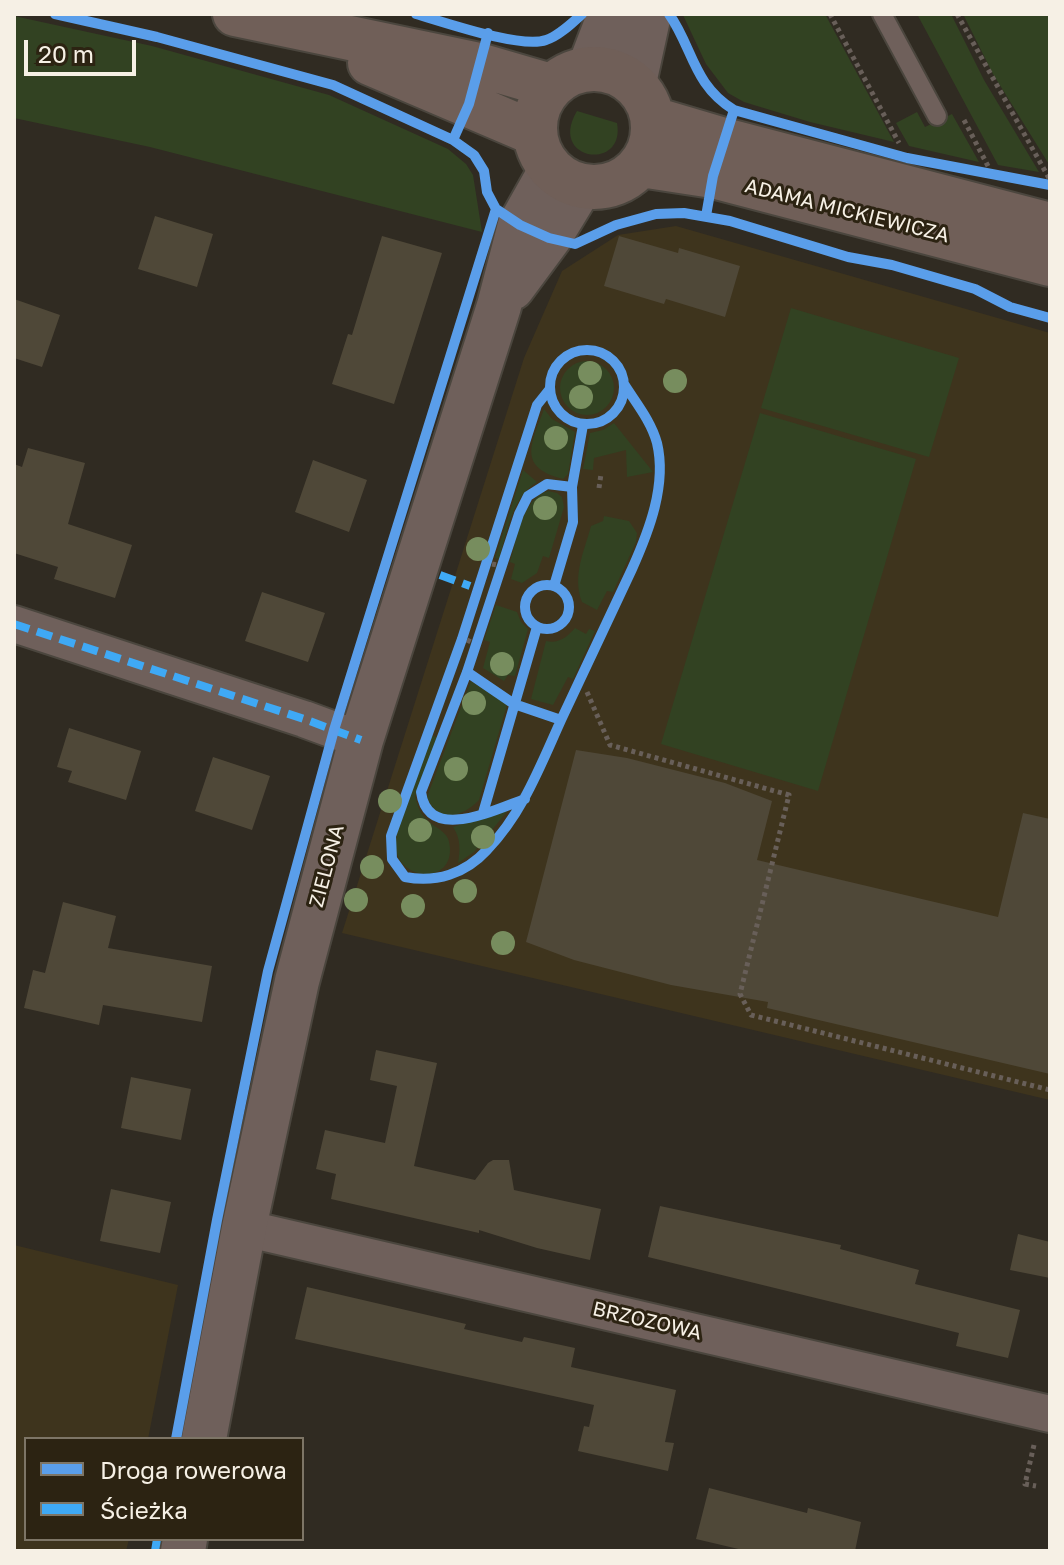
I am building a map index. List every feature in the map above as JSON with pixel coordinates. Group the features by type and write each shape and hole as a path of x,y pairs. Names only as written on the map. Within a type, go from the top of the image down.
{"main road":[{"path":"235,14 285,20 479,65 570,77 613,71 643,101 652,143 641,165 624,180 603,187 285,20"},
{"path":"555,163 538,108 570,77"},
{"name":"ADAMA MICKIEWICZA","path":"643,101 724,140 1050,225"},
{"name":"ADAMA MICKIEWICZA","path":"641,165 713,176 1050,264"}],"street":[{"path":"570,77 610,14"},
{"path":"643,101 649,14"},
{"name":"ZIELONA","path":"205,1437 259,1232 297,981 361,740 499,306 520,225 555,163"},
{"path":"14,624 361,740"},
{"name":"BRZOZOWA","path":"259,1232 1042,1428"}],"lane":[{"path":"882,14 937,116"}],"path":[{"path":"830,14 900,145"},
{"path":"957,14 1050,180"},
{"path":"599,488 601,474"},
{"path":"483,575 491,548"},
{"path":"497,580 506,553"},
{"path":"458,652 466,626"},
{"path":"472,658 481,631"},
{"path":"587,692 610,745 789,795 740,994 751,1015 1050,1090"},
{"path":"1036,1486 1025,1484 1042,1428"}],"shaded area":[{"path":"676,226 1050,333 1050,1100 342,933 524,358 562,271 618,235"},
{"path":"14,1245 178,1285 148,1437 24,1437 24,1541 128,1541 126,1551 14,1551"}],"green space":[{"path":"825,14 894,142 810,122 744,102 728,93 706,64 683,15"},
{"path":"917,14 951,14 984,80 1039,172 998,165"},
{"path":"963,14 1050,14 1050,166 993,74"},
{"path":"14,16 152,46 329,95 448,149 466,164 473,175 482,232 150,147 14,118"},
{"path":"577,111 617,123 617,139 610,149 600,154 579,150 572,141 570,128"},
{"path":"917,112 925,127 952,114 979,162 909,146 896,123"},
{"path":"791,308 959,358 929,457 761,408"},
{"path":"587,361 606,369 614,388 606,407 587,415 568,407 560,388 568,369"},
{"path":"544,409 552,419 575,432 568,474 563,479 548,474 533,461 532,443"},
{"path":"760,413 916,459 818,791 661,744"},
{"path":"614,423 653,472 627,477 626,450 594,458 593,470 583,469 590,433"},
{"path":"523,470 537,482 516,506 499,559 495,558"},
{"path":"548,491 562,497 564,507 549,558 543,556 537,573 522,583 511,579 515,564 510,562 518,532 532,502"},
{"path":"604,516 629,521 637,533 636,542 613,592 607,591 597,610 582,602 578,583 591,526 603,521"},
{"path":"496,605 517,612 528,629 515,676 508,675 504,681 483,668 490,642 484,640"},
{"path":"575,628 586,634 589,629 595,631 573,679 568,677 553,705 531,699 546,641 562,639"},
{"path":"471,681 507,705 479,800 458,814 443,814 431,805 427,797"},
{"path":"432,736 437,737 415,796 421,813 448,838 450,849 448,861 442,869 424,874 405,866 396,847 404,807"},
{"path":"509,809 474,852 458,863 459,845 453,827"}],"building":[{"path":"155,216 213,234 197,287 138,269"},
{"path":"382,236 442,253 394,404 332,384 348,334 352,335"},
{"path":"619,236 678,253 679,248 740,266 725,317 666,299 664,304 604,286"},
{"path":"14,299 60,315 42,367 14,358"},
{"path":"28,448 85,463 68,524 132,545 115,598 54,579 58,567 14,553 14,464 22,467"},
{"path":"313,460 367,480 349,532 295,512"},
{"path":"262,592 325,613 308,662 245,641"},
{"path":"69,728 141,751 126,800 68,782 72,771 57,767"},
{"path":"576,750 627,758 725,783 772,801 757,860 998,917 1023,813 1050,819 1050,1074 767,1008 768,1002 671,985 574,960 526,942"},
{"path":"213,757 270,776 252,830 195,811"},
{"path":"63,902 116,916 108,948 212,966 202,1022 103,1005 99,1025 24,1008 33,970 45,973"},
{"path":"376,1050 437,1063 414,1166 475,1180 493,1160 509,1160 514,1190 601,1209 590,1260 479,1230 479,1233 331,1199 336,1174 316,1169 325,1130 385,1143 397,1086 370,1080"},
{"path":"131,1077 191,1089 181,1140 121,1128"},
{"path":"111,1189 171,1202 160,1253 100,1241"},
{"path":"660,1206 841,1245 840,1249 919,1270 915,1284 1020,1310 1008,1358 956,1346 959,1333 648,1257"},
{"path":"1018,1234 1050,1242 1050,1278 1010,1270"},
{"path":"307,1287 466,1324 464,1329 522,1342 524,1337 575,1348 571,1367 676,1390 665,1442 674,1443 668,1471 578,1451 584,1426 589,1427 594,1405 295,1339"},
{"path":"709,1488 807,1513 808,1508 861,1522 855,1551 747,1551 696,1539"}],"marked path":[{"path":"440,575 470,586"},
{"path":"14,624 361,740"},
{"path":"155,1551 157,1541"}],"cycle path":[{"path":"55,14 157,37 333,85 453,140 474,155 484,171 487,192 496,209 520,225 549,238 575,244 616,225 656,214 684,213 730,221 848,257 892,265 975,289 1010,307 1050,318"},
{"path":"416,14 482,33 534,42 556,36 582,14"},
{"path":"669,14 702,78 720,100 734,110 907,158 1050,185"},
{"path":"453,140 469,104 488,33"},
{"path":"706,216 713,176 734,110"},
{"path":"176,1437 268,971 334,730 496,209"},
{"path":"587,350 608,356 618,366 624,387 618,408 608,418 587,424 566,418 556,408 550,387 556,366 566,356 587,350"},
{"path":"549,390 537,405 462,639 391,836 392,859 405,877 428,879 460,871 500,836 530,787 632,569 655,508 660,475 657,443 651,427 624,384"},
{"path":"554,586 573,522 572,487 583,425"},
{"path":"525,799 480,815 449,820 436,816 426,807 421,792 467,672 519,514 528,496 547,484 572,487"},
{"path":"547,585 562,592 569,607 562,622 547,629 532,622 525,607 532,592 547,585"},
{"path":"483,813 537,627"},
{"path":"467,672 514,704 561,720"}]}
